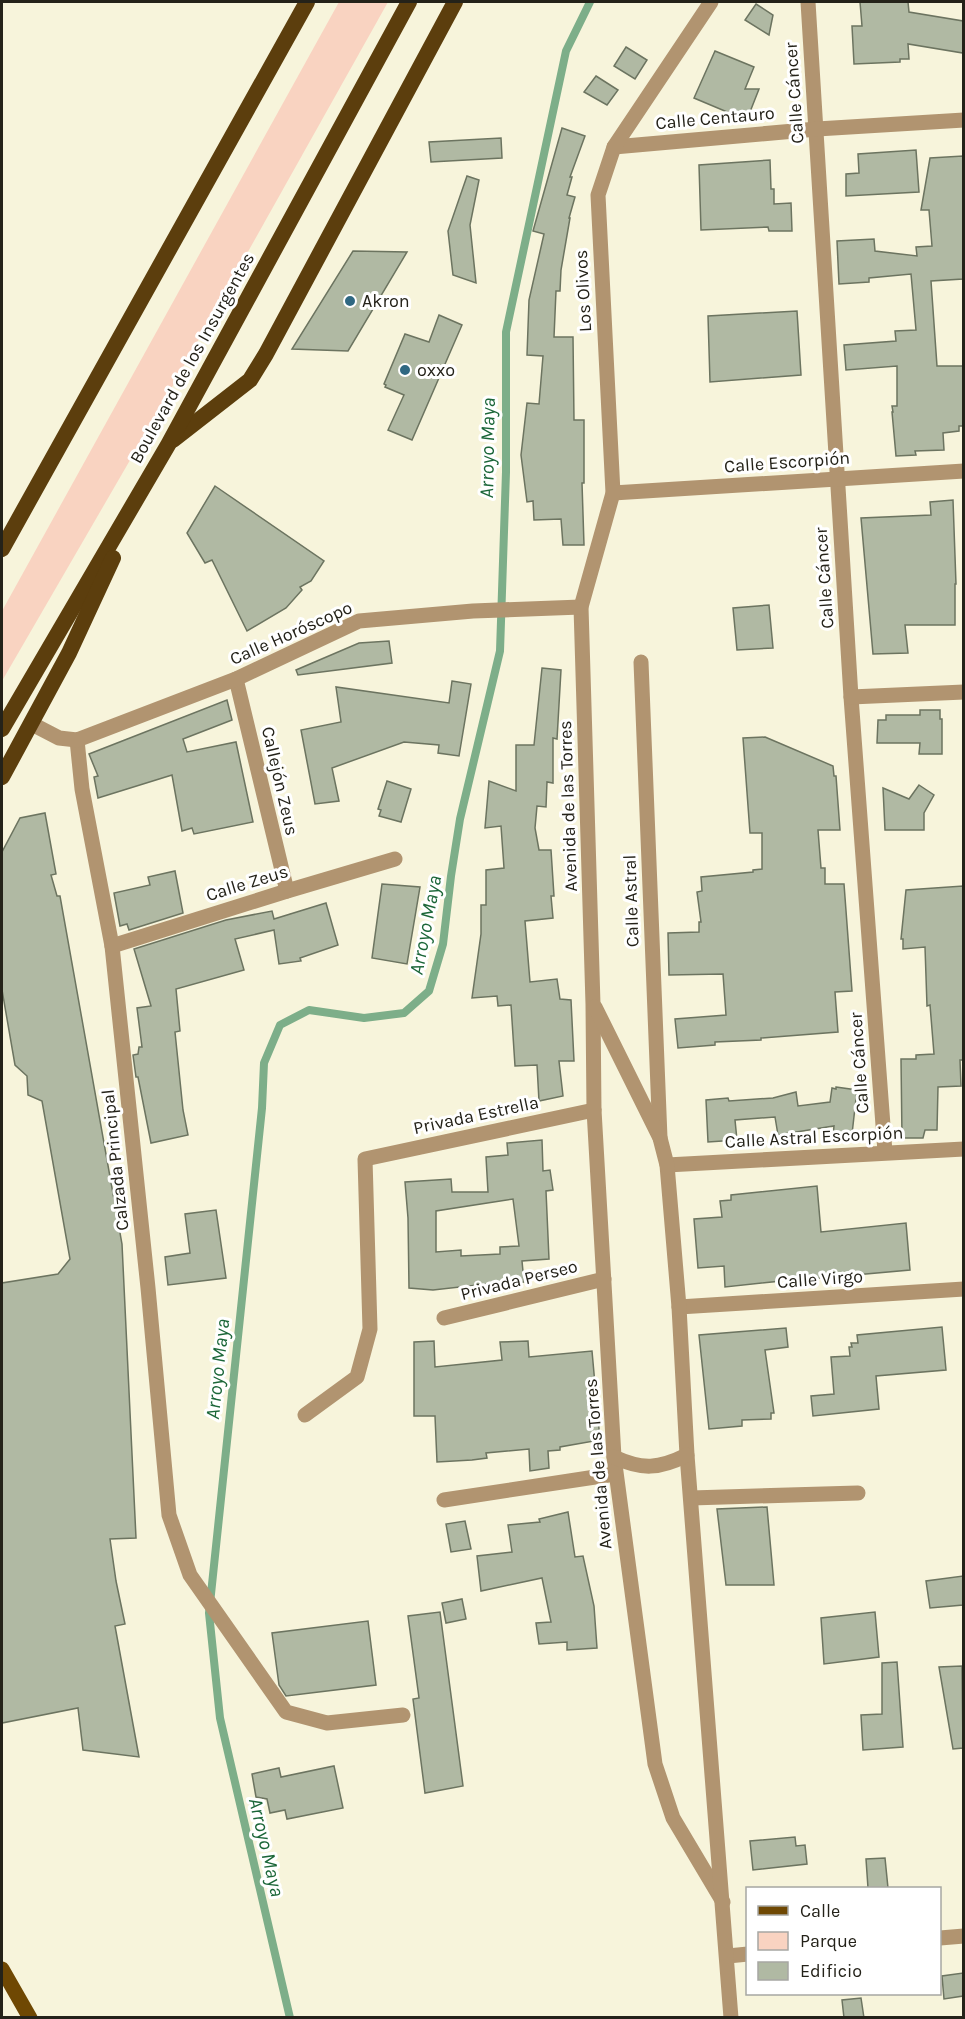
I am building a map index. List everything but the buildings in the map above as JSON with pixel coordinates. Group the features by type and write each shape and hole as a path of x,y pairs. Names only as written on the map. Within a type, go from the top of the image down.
{"highway":[{"path":"2,549 307,2"},
{"name":"Boulevard de los Insurgentes","path":"2,729 168,445 409,2"},
{"path":"168,445 250,380 455,2"},
{"path":"2,532 63,439"},
{"path":"2,777 69,653 152,473"}],"main road":[{"path":"2,1969 30,2018"}],"street":[{"name":"Los Olivos","path":"581,607 613,493 598,195 614,147 711,2"},
{"name":"Calle Cáncer","path":"808,2 851,697 885,1152"},
{"name":"Calle Centauro","path":"614,147 817,129 963,120"},
{"name":"Calle Escorpión","path":"613,493 963,471"},
{"name":"Calle Horóscopo","path":"77,740 236,679 359,621 473,611 581,607"},
{"name":"Avenida de las Torres","path":"581,607 594,1110 615,1474 655,1764 673,1818 723,1902"},
{"name":"Calle Astral","path":"641,662 660,1138"},
{"name":"Callejón Zeus","path":"236,679 286,891"},
{"path":"851,697 963,692"},
{"path":"32,724 59,738 77,740"},
{"name":"Calzada Principal","path":"77,740 82,789 112,946 169,1515 190,1575 286,1713 327,1723 402,1715"},
{"name":"Calle Zeus","path":"112,946 395,859"},
{"name":"Avenida de las Torres","path":"593,1004 660,1138 667,1165 731,2018"},
{"name":"Privada Estrella","path":"305,1415 357,1377 370,1329 365,1159 594,1110"},
{"name":"Calle Astral Escorpión","path":"667,1165 963,1149"},
{"name":"Privada Perseo","path":"444,1318 604,1279"},
{"name":"Calle Virgo","path":"679,1307 963,1289"},
{"path":"614,1457 629,1464 649,1468 672,1463 687,1455"},
{"path":"444,1500 615,1474"},
{"path":"691,1498 858,1493"},
{"path":"941,1938 963,1936"},
{"path":"728,1956 746,1954"}],"green space":[{"path":"339,2 388,2 162,405 2,681 2,611"}],"waterway":[{"name":"Arroyo Maya","path":"290,2018 220,1718 209,1613 262,1108 264,1063 280,1025 309,1010 364,1018 404,1013 429,991 443,944 460,819 500,651 506,472 506,332 566,51 590,2"}],"place":[{"name":"Akron","path":"350,301"},
{"name":"oxxo","path":"405,370"}]}
